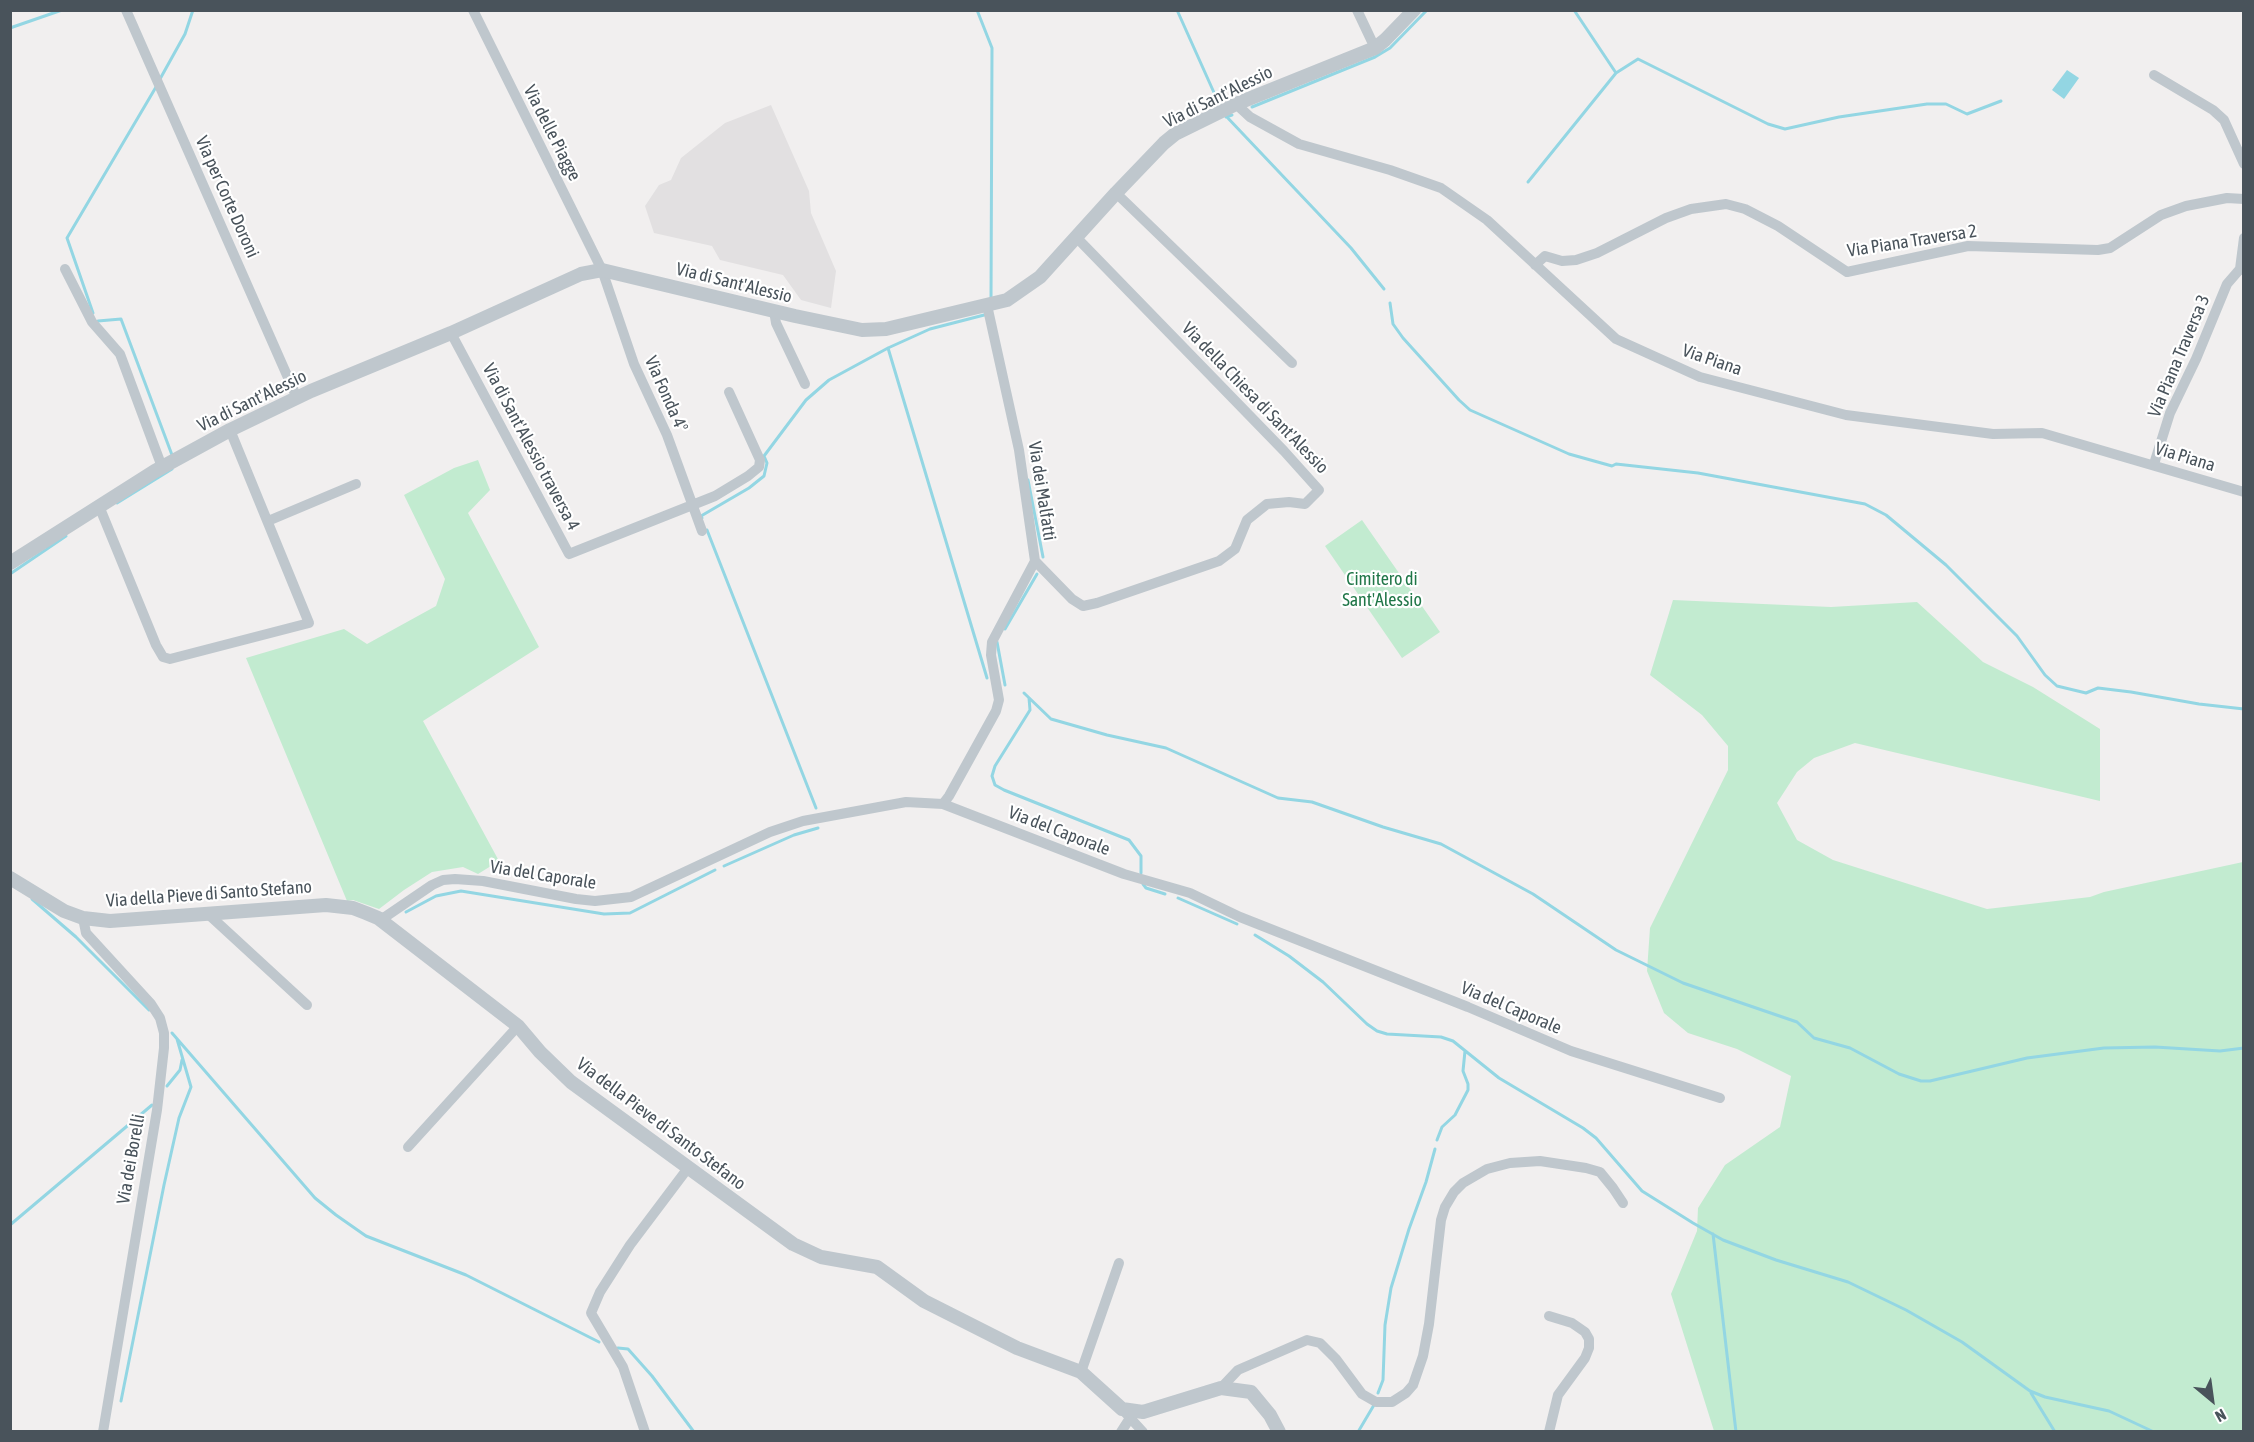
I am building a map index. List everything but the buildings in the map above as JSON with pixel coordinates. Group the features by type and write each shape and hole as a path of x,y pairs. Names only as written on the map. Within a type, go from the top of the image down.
{"street":[{"name":"Via per Corte Doroni","path":"126,10 297,398"},
{"name":"Via delle Piagge","path":"473,10 602,270"},
{"path":"1357,10 1375,48"},
{"name":"Via di Sant'Alessio","path":"10,563 101,510 162,467 230,430 297,398 451,333 581,274 602,270 840,327 871,330 990,309 1040,277 1116,193 1175,134 1236,105 1375,48 1386,40 1414,10"},
{"path":"2154,75 2212,110 2224,120 2244,164"},
{"name":"Via Piana","path":"1236,105 1250,117 1299,144 1390,170 1441,188 1487,220 1616,339 1700,377 1846,415 1993,434 2042,433 2244,492"},
{"path":"1116,193 1292,363"},
{"name":"Via Piana Traversa 2","path":"1535,265 1545,256 1562,261 1576,260 1597,253 1666,218 1691,209 1726,204 1745,208 1778,226 1847,272 1968,246 2098,250 2110,248 2161,215 2186,206 2217,200 2244,199"},
{"path":"2242,270 2244,237"},
{"name":"Via della Chiesa di Sant'Alessio","path":"1035,561 1072,599 1083,606 1096,603 1219,561 1234,549 1247,520 1267,504 1289,502 1305,504 1319,490 1077,238"},
{"path":"65,270 92,322 120,354 162,467"},
{"name":"Via Fonda 4°","path":"602,270 634,364 667,435 702,531"},
{"name":"Via Piana Traversa 3","path":"2154,464 2170,413 2228,284 2242,270"},
{"name":"Via dei Malfatti","path":"943,804 996,711 999,700 991,655 992,642 1035,561 1019,450 990,309"},
{"path":"774,311 776,323 805,384"},
{"name":"Via di Sant'Alessio traversa 4","path":"451,333 569,554 692,504"},
{"path":"692,504 715,496 748,477 759,467 759,456 729,392"},
{"path":"101,510 163,657 170,659 309,623 230,430"},
{"path":"268,521 357,484"},
{"name":"Via del Caporale","path":"378,918 385,917 432,885 443,880 455,879 483,881 585,900 632,897 770,832 803,821 906,802 943,804 1124,874 1190,893 1240,917 1468,1007 1570,1051 1720,1098"},
{"name":"Via della Pieve di Santo Stefano","path":"10,878 64,911 83,918 110,921 326,905 353,908 378,918 518,1026 540,1052 571,1082 793,1244 821,1257 877,1268 924,1301 1017,1348 1081,1372 1126,1413"},
{"path":"207,913 307,1005"},
{"name":"Via dei Borelli","path":"83,918 86,933 151,1004 160,1018 164,1032 157,1110 103,1431"},
{"path":"408,1147 518,1026"},
{"path":"1221,1388 1238,1370 1308,1340 1320,1343 1336,1359 1362,1394 1377,1402 1392,1402 1406,1393 1413,1385 1423,1356 1442,1220 1446,1207 1454,1192 1463,1183 1487,1169 1510,1163 1540,1161 1586,1168 1600,1172 1623,1203"},
{"path":"645,1431 623,1367 591,1313 600,1292 630,1245 688,1168"},
{"path":"1081,1372 1119,1263"},
{"path":"1549,1431 1558,1395 1585,1358 1589,1348 1589,1339 1585,1332 1572,1323 1550,1316"},
{"path":"1126,1413 1143,1412 1221,1388 1251,1392 1270,1415 1279,1431"},
{"path":"1121,1431 1126,1413"},
{"path":"1126,1413 1143,1431"}],"shaded area":[{"path":"771,105 809,191 811,213 836,271 831,308 801,300 783,275 720,260 712,246 654,233 645,206 659,185 671,180 681,158 725,123"}],"green space":[{"path":"478,460 490,490 468,513 539,647 423,721 499,861 478,874 463,867 432,872 379,909 353,900 347,901 246,658 344,629 367,644 436,606 445,579 404,495 454,468"},
{"name":"Cimitero di Sant'Alessio","path":"1362,520 1440,632 1402,658 1325,546"},
{"path":"1673,600 1831,607 1917,602 1983,662 2033,687 2100,729 2100,801 1855,743 1814,758 1797,772 1777,803 1797,840 1833,860 1987,909 2090,897 2243,862 2243,1431 1714,1431 1671,1294 1697,1231 1698,1208 1725,1165 1780,1127 1791,1076 1737,1049 1688,1033 1664,1013 1647,971 1650,928 1728,770 1728,746 1702,715 1650,675"}],"water":[{"path":"2067,70 2079,78 2064,99 2052,90"}],"waterway":[{"path":"10,28 62,10"},
{"path":"160,79 185,34 193,10"},
{"path":"977,10 992,48 991,300"},
{"path":"1177,10 1220,106"},
{"path":"1252,107 1375,57 1390,48 1427,10"},
{"path":"1574,10 1616,73"},
{"path":"1528,182 1616,73 1638,59 1768,124 1785,129 1839,117 1927,104 1946,104 1967,114 2001,101"},
{"path":"93,313 67,238 156,87"},
{"path":"1225,115 1351,248 1384,289"},
{"path":"1226,117 1232,115"},
{"path":"1390,303 1393,324 1403,338 1470,410 1569,454 1612,466 1616,464 1698,473 1865,504 1886,515 1946,565 2017,636 2045,675 2057,686 2086,693 2098,688 2244,709"},
{"path":"702,518 701,516 749,488 764,476 767,463 764,456 806,400 829,380 888,348 930,329 988,314"},
{"path":"98,321 121,319 172,455"},
{"path":"888,348 987,678"},
{"path":"117,503 172,469"},
{"path":"1028,480 1043,557"},
{"path":"707,530 816,808"},
{"path":"10,574 66,536"},
{"path":"1005,629 1037,574"},
{"path":"997,642 1005,685"},
{"path":"1024,693 1051,719 1107,735 1166,748 1278,798 1312,802 1441,844 1533,894 1616,950 1683,983 1797,1022 1814,1038 1850,1048 1899,1074 1921,1081 1930,1081 2027,1058 2104,1048 2155,1047 2220,1051 2244,1048"},
{"path":"1029,698 1030,710 995,766 992,776 995,785 1129,840 1141,856 1141,873"},
{"path":"724,866 794,835 818,828"},
{"path":"406,912 436,896 461,891 604,914 630,913 715,870"},
{"path":"1143,884 1146,888 1165,894"},
{"path":"1178,898 1237,924"},
{"path":"32,899 76,937 149,1010"},
{"path":"1255,935 1289,956 1323,982 1377,1031 1387,1034 1441,1037 1453,1041 1499,1078 1596,1138 1642,1191 1723,1240 1776,1260 1848,1282 1906,1310 1962,1342 2030,1391 2045,1397 2109,1411 2154,1432"},
{"path":"172,1033 315,1198 336,1215 366,1236 466,1275 599,1342"},
{"path":"121,1401 164,1185 179,1118 191,1087 177,1039"},
{"path":"1437,1140 1442,1127 1455,1115 1468,1090 1463,1071 1465,1051"},
{"path":"167,1086 180,1070 182,1060"},
{"path":"10,1225 152,1105"},
{"path":"1378,1393 1383,1380 1385,1325 1391,1288 1435,1149"},
{"path":"1713,1234 1736,1432"},
{"path":"618,1348 628,1349 652,1376 694,1432"},
{"path":"2031,1393 2055,1432"},
{"path":"1358,1432 1374,1405"}]}
